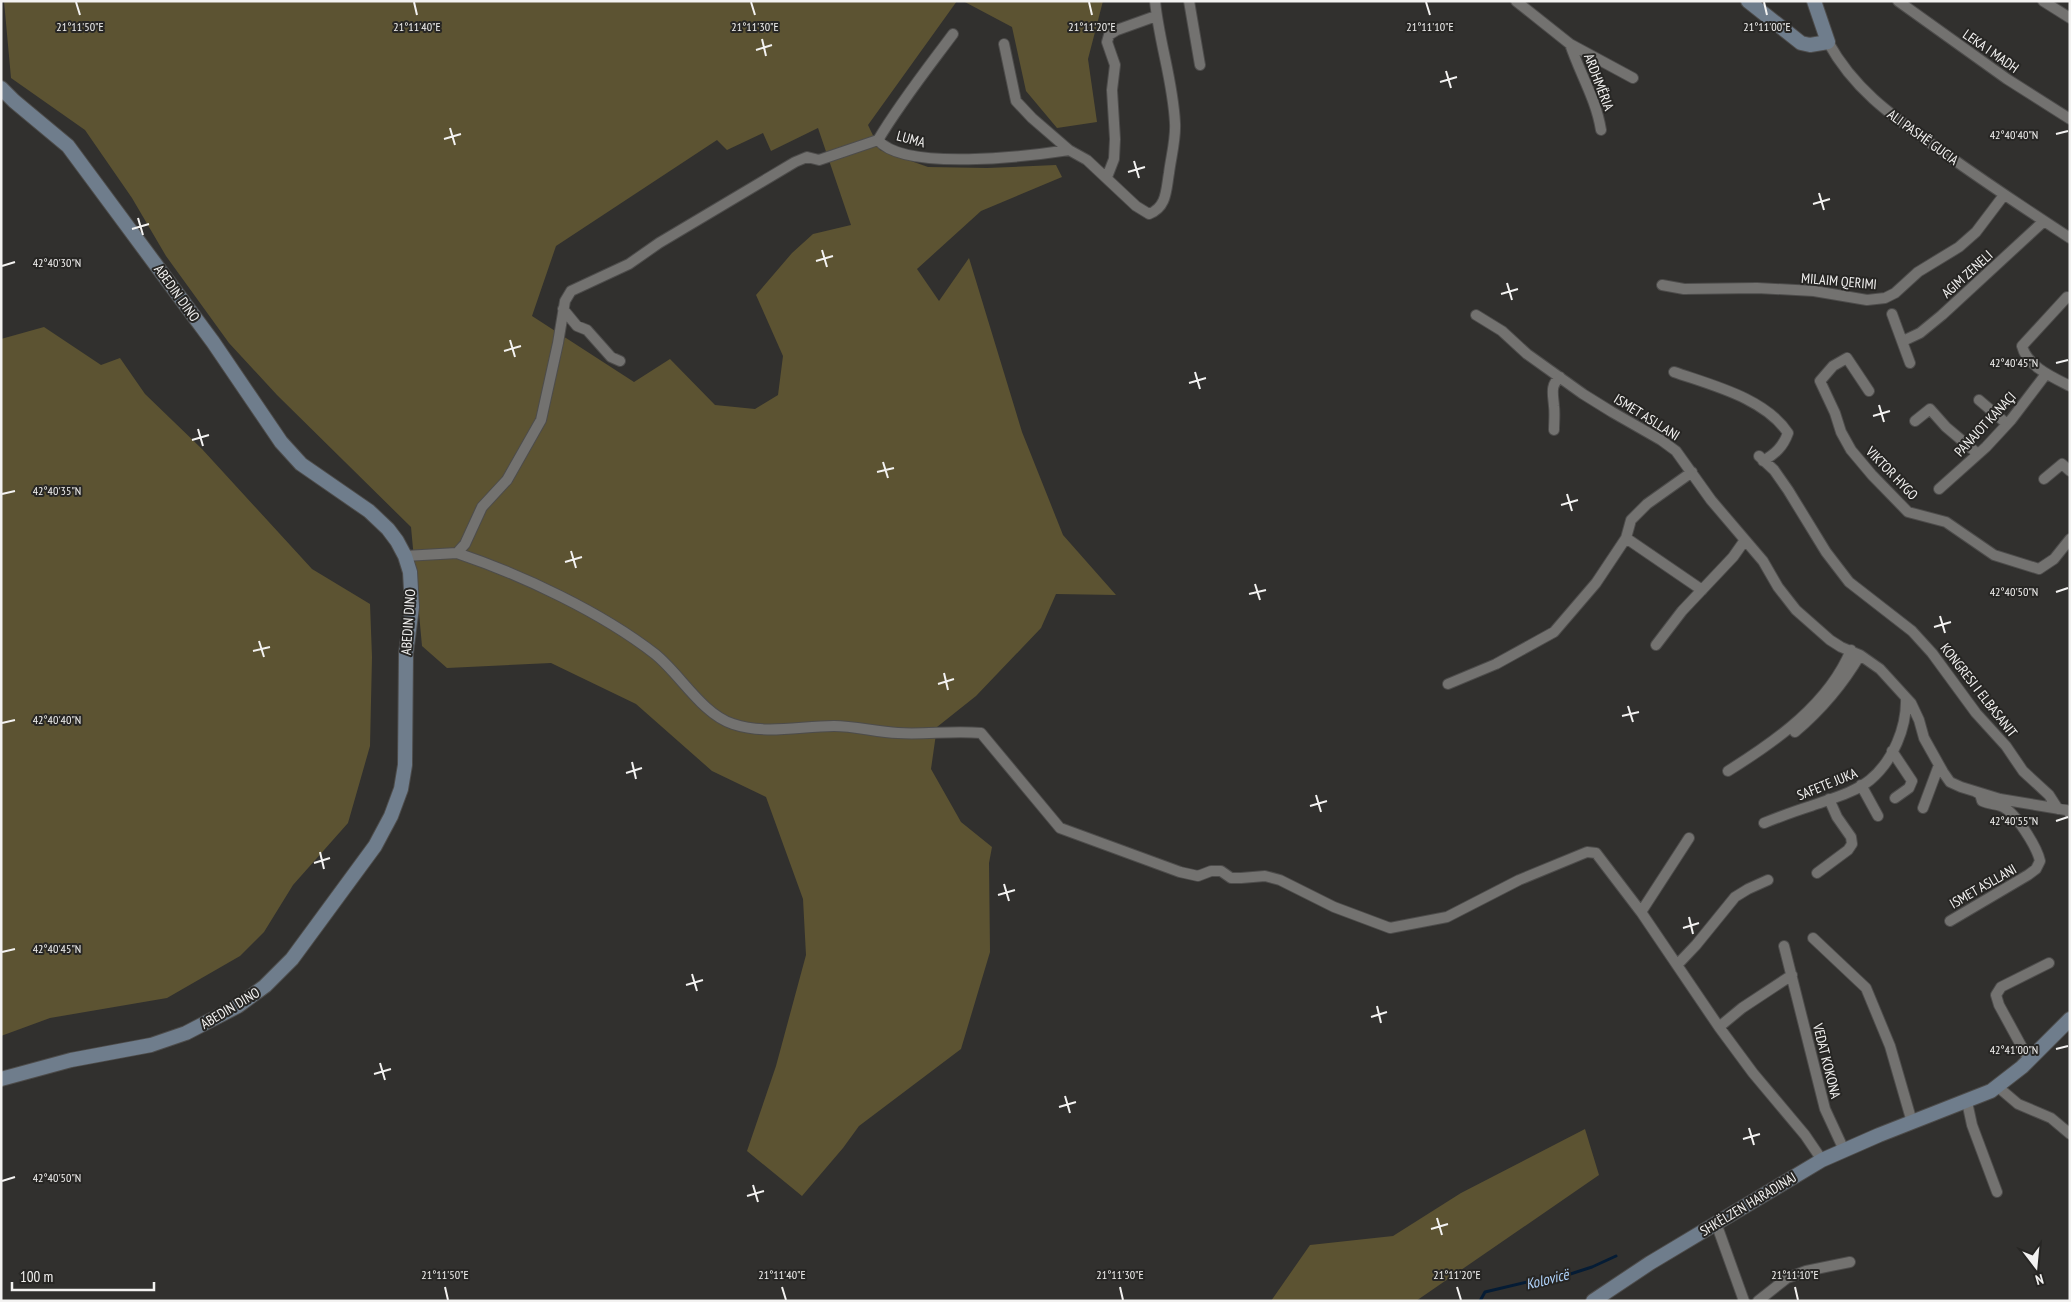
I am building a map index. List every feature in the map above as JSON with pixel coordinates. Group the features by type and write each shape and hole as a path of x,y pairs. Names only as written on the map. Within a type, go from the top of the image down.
{"street":[{"path":"1004,44 1016,101 1032,118 1069,150 1087,160 1136,206 1149,214 1157,211 1165,200 1175,126 1170,75 1156,16 1155,1"},
{"path":"1189,1 1200,65"},
{"name":"ARDHMËRIA","path":"1516,1 1570,44 1633,78"},
{"path":"1748,1 1801,43 1810,45 1828,42"},
{"name":"ALI PASHË GUCIA","path":"1814,1 1828,42 1836,55 1850,74 1889,114 2004,195 2070,238"},
{"name":"LEKA I MADH","path":"1898,1 2007,79 2070,119"},
{"path":"2043,1 2070,18"},
{"path":"1107,177 1114,159 1115,139 1112,90 1115,65 1107,42 1109,35 1117,30 1156,16"},
{"name":"LUMA","path":"953,34 915,84 878,140 896,152 917,157 949,160 1039,155 1069,150"},
{"name":"ARDHMËRIA","path":"1570,44 1592,96 1601,130"},
{"name":"ABEDIN DINO","path":"1,88 68,146 213,342 281,442 301,464 368,511 383,524 397,541 405,556 410,572 412,607 406,653 405,765 401,789 392,816 375,846 292,959 265,986 238,1006 186,1033 151,1045 71,1060 1,1079"},
{"path":"457,553 465,544 482,507 507,480 541,420 558,343 563,309 571,291 629,264 659,243 795,162 806,157 819,160 878,140"},
{"name":"MILAIM QERIMI","path":"1662,285 1684,289 1758,288 1814,291 1867,300 1885,298 1895,293 1918,272 1959,247 1976,232 2004,195"},
{"name":"AGIM ZENELI","path":"1903,341 1920,333 1942,315 2044,221"},
{"path":"2067,297 2022,346 2024,354 2046,374 2070,386"},
{"path":"563,309 576,326 587,330 611,357 620,361"},
{"path":"1892,314 1910,362"},
{"name":"ISMET ASLLANI","path":"1476,315 1502,331 1527,354 1560,377 1612,412 1662,440 1676,452 1711,500 1763,561 1778,587 1796,610 1825,636 1880,669 1911,703 1919,720 1924,738 1950,782 1961,788 2021,804 2066,810 2070,813"},
{"name":"VIKTOR HYGO","path":"1869,391 1847,358 1833,366 1820,381 1835,413 1841,432 1851,450 1878,482 1908,512 1946,522 1994,555 2039,569 2054,559 2070,539"},
{"name":"KONGRESI I ELBASANIT","path":"1674,372 1739,395 1763,410 1783,426 1788,433 1784,443 1775,454 1761,458 1784,483 1826,552 1850,582 1912,631 1932,653 1976,713 2006,746 2023,772 2049,795 2058,809"},
{"name":"PANAJOT KANAÇI","path":"1939,489 1978,454 2007,424 2046,374"},
{"path":"1554,430 1554,406 1551,392 1560,377"},
{"path":"1979,400 2007,424"},
{"path":"1915,421 1930,410 1946,427 1978,454"},
{"path":"2044,479 2062,464 2070,471"},
{"path":"1448,684 1496,664 1554,632 1596,583 1626,538 1631,520 1647,504 1692,472"},
{"path":"1626,538 1702,590"},
{"path":"1656,645 1745,540"},
{"path":"405,556 457,553 493,566 540,587 610,624 655,655 717,717 733,724 753,729 787,730 849,726 897,733 981,733 1060,828 1180,872 1198,876 1211,871 1221,871 1231,878 1265,876 1280,880 1334,907 1390,928 1447,917 1519,880 1592,852 1596,853 1641,912 1719,1027 1753,1073 1805,1135 1822,1160"},
{"path":"1795,732 1828,700 1850,671 1856,653"},
{"path":"1728,771 1790,727 1816,703 1856,653"},
{"name":"SAFETE JUKA","path":"1764,823 1829,799 1870,781 1886,762 1892,751 1906,716 1906,698"},
{"path":"1892,751 1912,781 1909,788 1895,798"},
{"path":"1923,808 1939,766"},
{"path":"1861,785 1878,816"},
{"name":"ISMET ASLLANI","path":"1950,921 2028,875 2036,869 2040,861 2033,843 2011,813 2002,806 1982,801 1980,794 1975,792"},
{"path":"1817,873 1852,844 1851,837 1837,817 1829,799"},
{"path":"1641,912 1689,838"},
{"path":"1677,965 1735,897 1768,880"},
{"path":"1813,938 1866,988 1890,1046 1912,1122"},
{"name":"VEDAT KOKONA","path":"1784,946 1825,1108 1844,1150"},
{"path":"2029,1060 1998,1005 1996,995 2001,987 2049,964"},
{"path":"1719,1027 1742,1008 1792,975"},
{"name":"SHKËLZEN HARADINAJ","path":"1593,1301 1716,1223 1822,1160 1912,1122 1967,1102 1998,1087 2029,1060 2070,1019"},
{"path":"1998,1087 2018,1104 2051,1118 2070,1134"},
{"path":"1967,1102 1972,1125 1997,1192"},
{"path":"1716,1223 1744,1301"},
{"path":"1758,1301 1787,1278 1806,1271 1850,1262"}],"shaded area":[{"path":"4,1 957,1 868,125 880,150 928,167 987,168 1056,165 1062,177 981,211 917,269 939,301 969,258 1022,432 1063,535 1116,595 1056,594 1041,628 976,696 937,727 931,769 961,822 992,847 989,863 990,952 961,1049 859,1126 802,1196 747,1151 776,1066 806,955 803,899 766,797 712,771 636,704 551,663 447,668 422,646 411,527 277,395 229,343 166,256 132,198 85,130 11,78","holes":["818,128 851,225 813,234 792,253 756,295 783,356 778,395 755,409 715,405 670,359 634,382 532,316 556,246 717,140 727,150 763,133 771,151"]},
{"path":"963,1 1103,1 1088,59 1097,122 1057,128 1026,91 1012,27"},
{"path":"44,327 101,365 120,358 145,394 202,449 312,569 370,604 372,657 370,746 348,823 293,885 264,932 240,956 167,998 50,1018 1,1036 1,339"},
{"path":"1585,1129 1599,1175 1416,1301 1271,1301 1310,1245 1393,1236 1461,1193"}],"waterway":[{"name":"Kolovicë","path":"1480,1301 1485,1292 1540,1279 1558,1278 1592,1267 1616,1256"}]}
